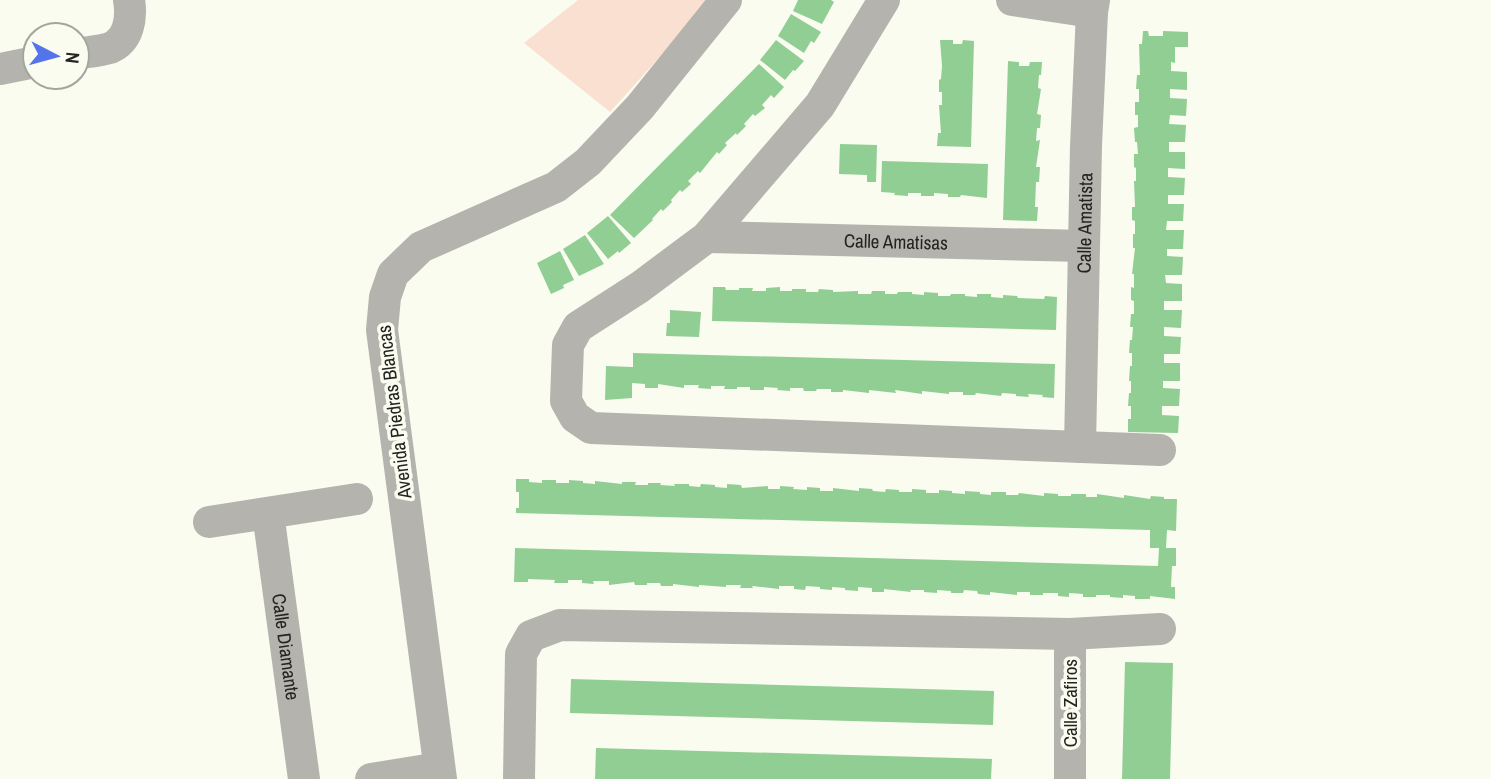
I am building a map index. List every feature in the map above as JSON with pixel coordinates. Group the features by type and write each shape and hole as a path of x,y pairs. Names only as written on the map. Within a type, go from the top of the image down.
{"street":[{"path":"91,51 111,47 121,40 128,29 131,12 129,0"},
{"name":"Avenida Piedras Blancas","path":"440,774 382,330 385,297 393,274 421,247 556,187 588,162 640,107 726,0"},
{"path":"884,0 820,105 707,237 578,327 568,345 566,359 566,401 575,417 591,428 1160,450"},
{"path":"1012,0 1093,6"},
{"name":"Calle Amatista","path":"1080,447 1093,6"},
{"path":"0,69 21,65"},
{"name":"Calle Amatisas","path":"707,237 1084,246"},
{"path":"209,522 357,499"},
{"name":"Calle Diamante","path":"268,513 304,779"},
{"path":"519,779 520,654 531,636 560,625 1070,634"},
{"name":"Calle Zafiros","path":"1070,779 1070,634 1160,629"},
{"path":"370,779 440,774"}],"shaded area":[{"path":"578,0 711,0 610,112 524,43"}],"building":[{"path":"798,0 834,2 822,24 793,11"},
{"path":"791,14 821,32 814,43 811,41 804,53 778,36"},
{"path":"1143,31 1148,31 1149,36 1163,36 1163,31 1188,32 1188,47 1175,47 1175,63 1171,62 1171,71 1187,72 1187,90 1170,89 1170,98 1187,99 1186,116 1170,115 1169,124 1186,125 1185,142 1169,142 1169,152 1185,152 1185,169 1168,168 1168,177 1185,178 1184,195 1168,195 1168,204 1184,204 1183,221 1167,221 1166,230 1184,230 1183,249 1167,249 1167,256 1183,257 1182,275 1165,275 1166,283 1182,284 1182,301 1164,301 1164,310 1182,310 1181,328 1164,327 1164,336 1181,337 1180,354 1164,354 1164,363 1180,363 1180,381 1163,381 1163,388 1180,389 1179,406 1162,406 1162,415 1179,416 1178,433 1128,432 1128,419 1131,419 1131,406 1128,406 1132,366 1132,353 1129,353 1133,327 1130,327 1131,314 1134,314 1131,287 1134,288 1132,274 1135,221 1132,220 1132,207 1135,207 1136,181 1134,154 1138,154 1134,128 1138,127 1135,102 1139,102 1139,89 1136,89 1137,75 1140,75 1139,44 1142,44"},
{"path":"776,40 804,61 785,80 760,60"},
{"path":"940,40 953,40 953,44 962,44 963,40 974,41 971,147 937,146 938,133 941,133 939,105 942,105 942,92 939,92 942,66"},
{"path":"1008,61 1019,62 1019,66 1042,62 1037,114 1041,115 1036,141 1040,140 1036,167 1040,167 1039,182 1036,182 1037,221 1003,220"},
{"path":"759,64 784,87 774,98 771,95 762,105 765,108 755,116 753,114 744,124 746,126 725,143 727,145 719,154 717,152 700,173 698,171 688,181 691,184 682,192 680,190 672,202 663,211 661,209 634,238 610,215"},
{"path":"840,144 877,145 876,182 867,182 867,175 839,174"},
{"path":"882,161 988,164 987,198 961,195 948,197 948,194 934,193 934,196 921,196 921,193 908,193 908,196 881,192"},
{"path":"608,216 631,243 608,259 587,233"},
{"path":"585,235 604,264 579,276 563,249"},
{"path":"560,251 574,280 551,294 537,263"},
{"path":"713,287 725,287 726,290 753,288 752,291 780,287 780,291 806,289 806,292 818,292 819,289 833,292 858,291 858,294 885,291 885,294 938,293 938,296 965,294 977,297 977,294 991,294 991,297 1003,298 1003,295 1044,299 1045,296 1057,297 1056,330 712,321"},
{"path":"670,310 701,312 699,337 666,336"},
{"path":"633,353 1055,364 1054,398 1028,394 1029,397 1002,393 1001,396 922,391 922,394 895,390 896,393 869,390 869,393 843,390 831,392 831,389 804,391 803,388 790,388 790,391 764,387 764,390 750,390 750,387 724,389 725,386 711,386 711,389 698,388 699,385 684,385 684,388 658,384 658,388 645,388 645,384 632,383 632,398 605,400 606,366 633,367"},
{"path":"516,479 542,483 542,480 556,480 556,483 569,483 569,480 595,484 595,481 622,484 636,482 635,485 661,483 660,485 689,484 700,487 701,484 727,488 727,484 741,485 742,488 768,486 768,489 780,489 780,486 807,490 807,487 820,488 820,491 833,491 833,488 859,491 859,488 912,492 912,489 926,490 926,493 939,493 939,490 991,495 991,492 1006,492 1006,495 1019,493 1044,496 1044,493 1058,496 1086,494 1086,497 1097,497 1097,494 1124,498 1124,495 1177,499 1176,531 1167,530 1166,548 1176,548 1176,566 1172,566 1171,587 1175,587 1175,599 1150,596 1150,599 1135,599 1135,596 1123,595 1123,598 1110,595 1083,597 1083,594 1069,593 1069,597 1058,596 1058,593 1030,595 1030,592 1017,592 1017,595 990,592 990,595 964,590 963,593 884,589 884,592 872,592 872,588 858,587 858,591 806,586 805,590 794,589 794,586 779,586 779,589 752,586 753,588 740,588 741,585 699,587 673,584 661,586 660,583 635,585 634,582 609,585 609,581 593,581 594,584 582,583 582,580 554,583 555,580 528,579 528,582 514,582 515,548 1158,566 1159,548 1150,548 1150,530 516,513 516,508 519,508 519,492 516,492"},
{"path":"1125,662 1173,663 1170,779 1122,779"},
{"path":"571,679 994,691 993,725 570,713"},
{"path":"596,748 992,759 991,779 595,779"}]}
